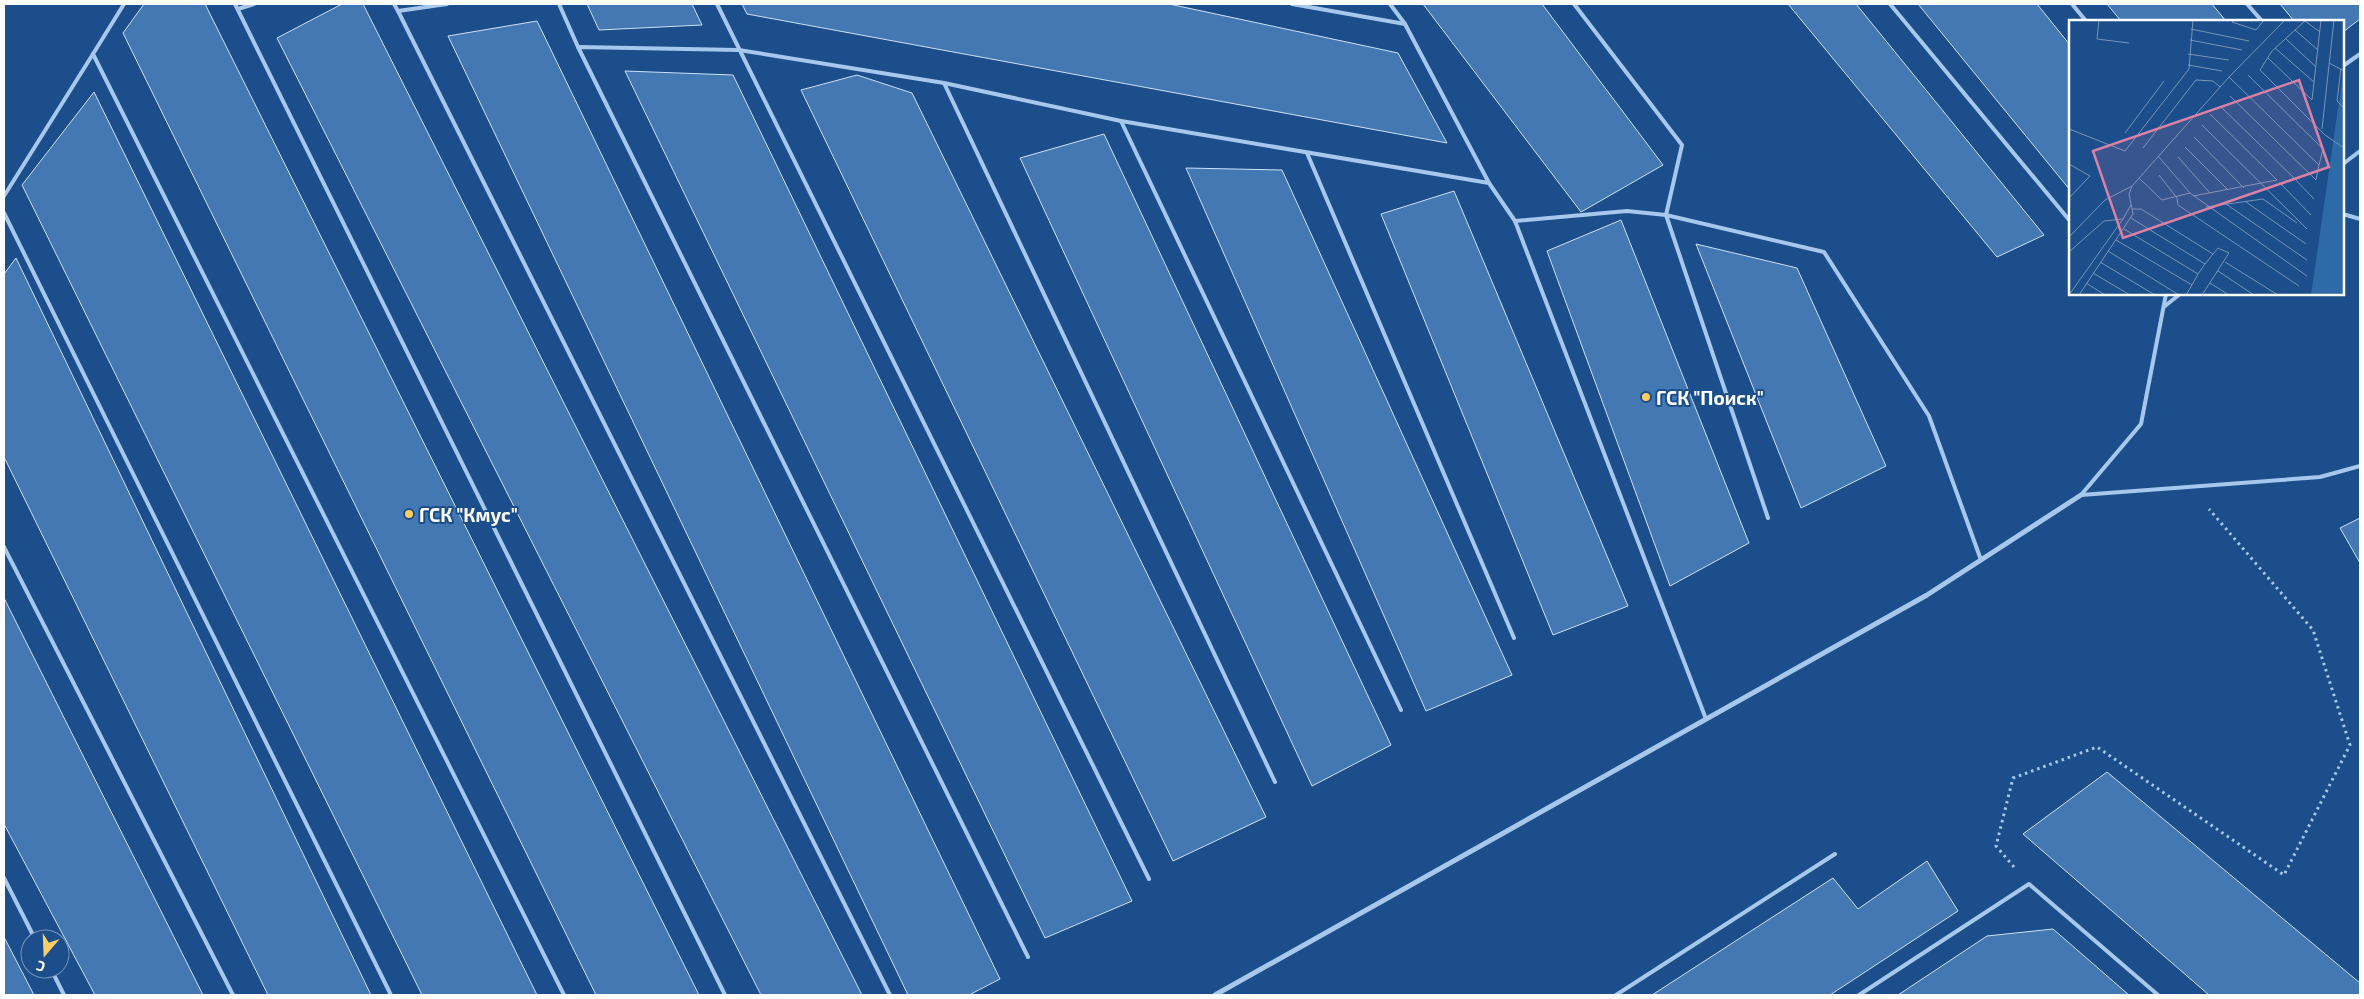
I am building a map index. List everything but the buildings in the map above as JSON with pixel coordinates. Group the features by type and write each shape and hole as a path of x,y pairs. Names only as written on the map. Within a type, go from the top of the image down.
{"street":[{"path":"1216,995 1927,595 2081,495"}],"lane":[{"path":"4,196 124,4"},
{"path":"235,4 725,995"},
{"path":"238,9 254,4"},
{"path":"394,4 890,995"},
{"path":"398,11 447,4"},
{"path":"559,4 578,47 1028,957"},
{"path":"717,4 1150,879"},
{"path":"1292,4 1406,24"},
{"path":"1390,4 1406,24 1490,183 1515,221 1706,719"},
{"path":"1574,4 1682,146 1666,214 1768,518"},
{"path":"1890,4 2069,220"},
{"path":"2072,4 2085,20"},
{"path":"2247,4 2261,20"},
{"path":"578,47 739,50 944,83 1121,121 1490,183"},
{"path":"93,54 564,995"},
{"path":"2344,65 2360,54"},
{"path":"944,83 1275,782"},
{"path":"1121,121 1401,710"},
{"path":"2344,163 2360,151"},
{"path":"1307,153 1514,638"},
{"path":"1515,221 1627,211 1666,214 1824,252 1929,416 1981,560"},
{"path":"4,214 391,995"},
{"path":"2344,214 2360,219"},
{"path":"2081,495 2141,424 2166,295"},
{"path":"2164,306 2179,295"},
{"path":"2081,495 2320,477 2360,466"},
{"path":"4,547 233,995"},
{"path":"1616,995 1835,854"},
{"path":"4,878 30,929"},
{"path":"1859,995 2028,884 2158,995"},
{"path":"56,979 64,995"}],"path":[{"path":"2028,884 1996,846 2013,778 2097,747 2284,876 2350,745 2314,630 2190,487"}],"place":[{"name":"ГСК \"Поиск\"","path":"1646,397"},
{"name":"ГСК \"Кмус\"","path":"409,514"}]}
